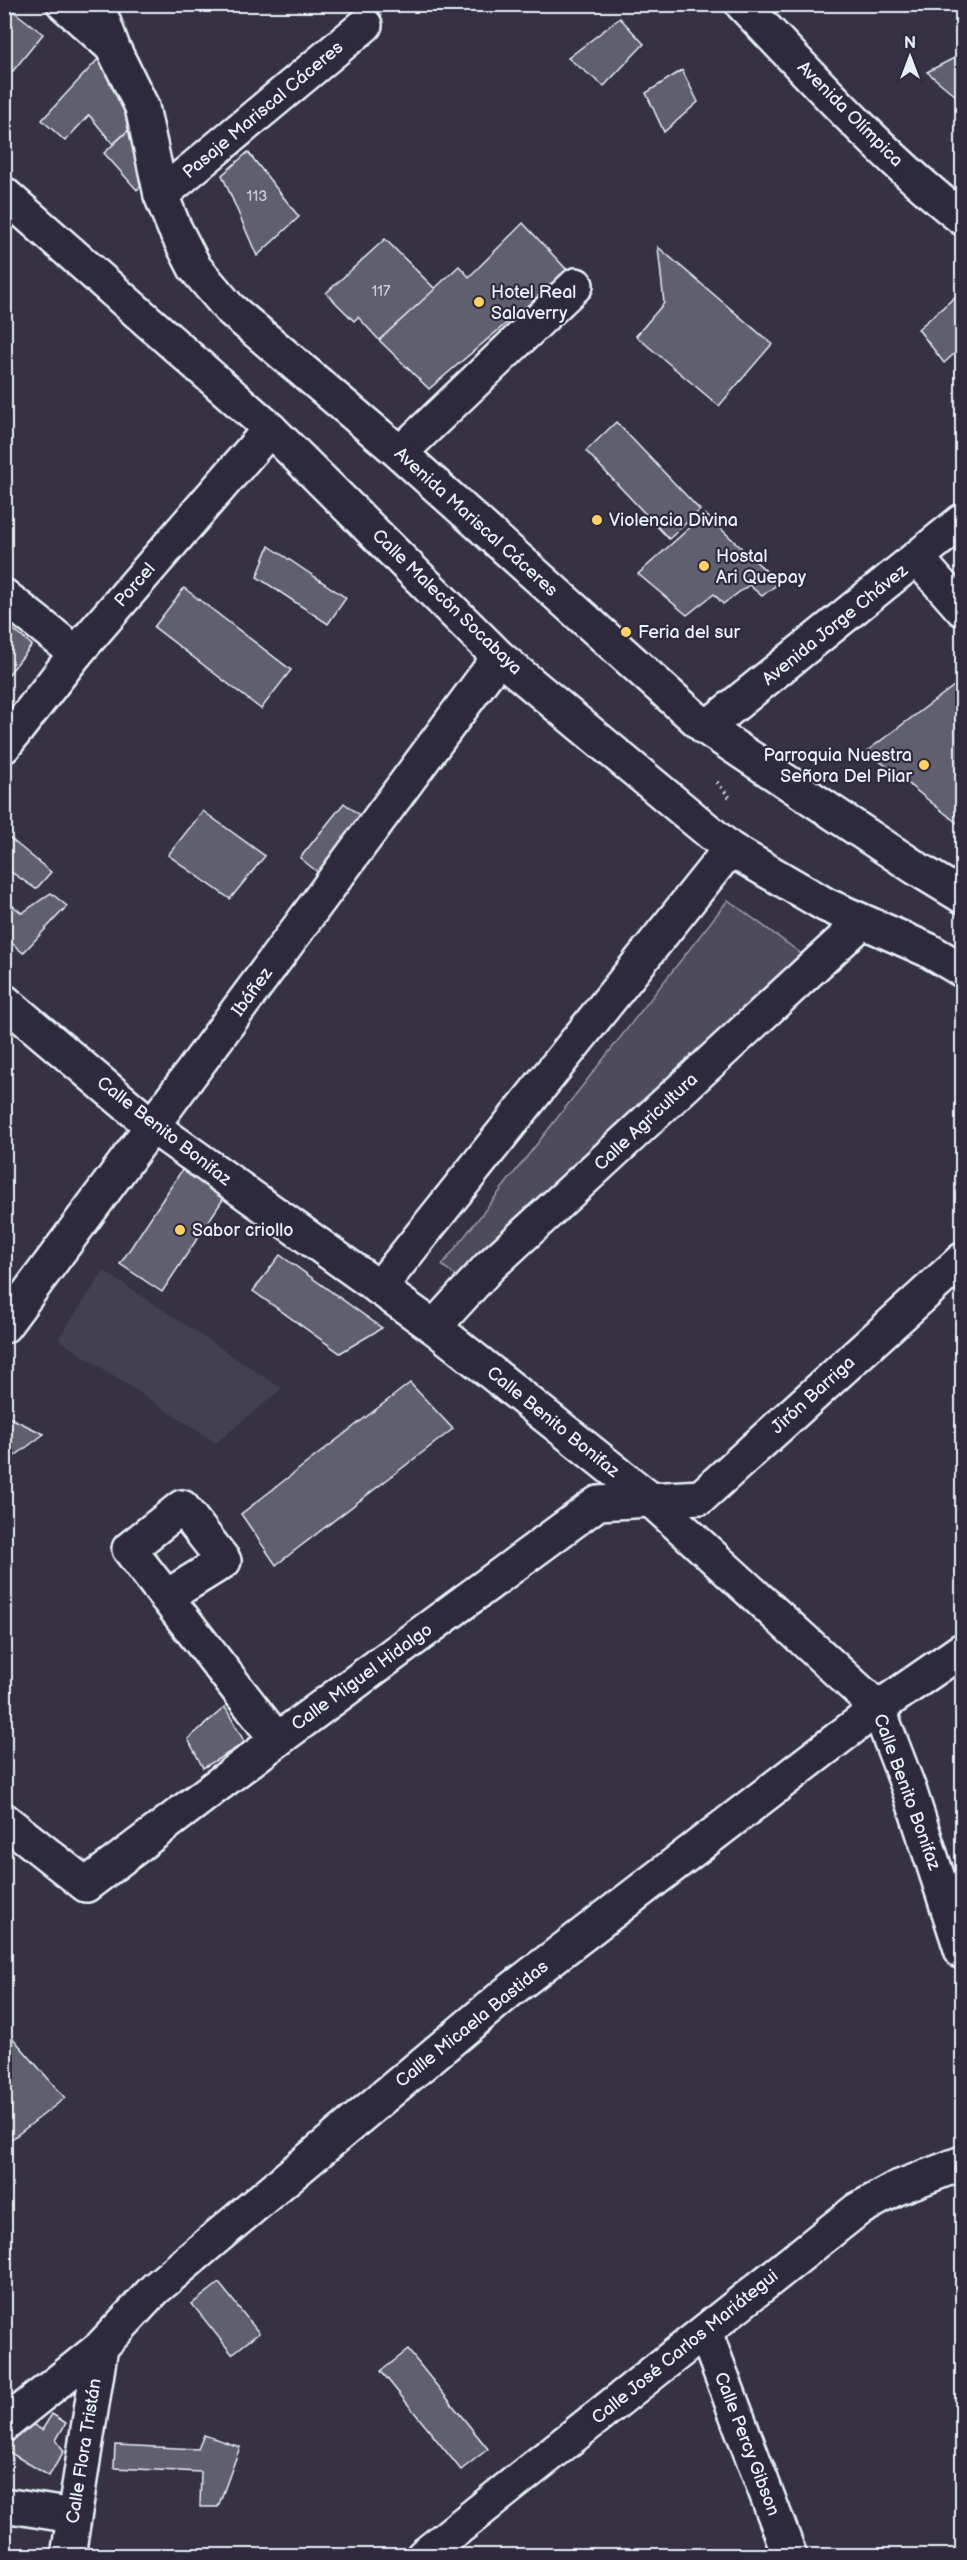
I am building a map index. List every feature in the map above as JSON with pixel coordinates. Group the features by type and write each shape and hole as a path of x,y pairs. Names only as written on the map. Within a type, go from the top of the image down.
{"street":[{"name":"Avenida Mariscal Cáceres","path":"64,4 113,48"},
{"name":"Avenida Mariscal Cáceres","path":"97,4 113,48 142,108 161,195 174,227 195,268 229,308 400,453 706,728 916,868 963,896"},
{"name":"Avenida Olímpica","path":"742,4 849,116 934,196 963,218"},
{"name":"Pasaje Mariscal Cáceres","path":"161,195 365,25"},
{"name":"Calle Malecón Socabaya","path":"4,194 270,429 499,657 730,849 826,905 928,950 963,970"},
{"path":"400,453 576,285"},
{"name":"Porcel","path":"4,746 76,653 270,429"},
{"name":"Avenida Jorge Chávez","path":"706,728 963,521"},
{"path":"918,558 963,609"},
{"path":"4,596 76,653"},
{"name":"Ibáñez","path":"4,1326 499,657"},
{"path":"379,1288 730,849"},
{"name":"Calle Agricultura","path":"434,1327 489,1267 862,921"},
{"name":"Calle Benito Bonifaz","path":"4,1001 152,1126 434,1327 651,1500 878,1708 909,1789 963,1952"},
{"name":"Jirón Barriga","path":"651,1500 701,1497 963,1260"},
{"name":"Calle Miguel Hidalgo","path":"4,1820 86,1885 277,1740 598,1503 651,1500"},
{"path":"166,1597 277,1740"},
{"name":"Callle Micaela Bastidas","path":"4,2425 101,2347 155,2289 507,1993 878,1708 963,1650"},
{"name":"Calle José Carlos Mariátegui","path":"423,2556 857,2210 897,2188 963,2163"},
{"name":"Calle Percy Gibson","path":"705,2332 790,2556"},
{"name":"Calle Flora Tristán","path":"68,2556 101,2347"},
{"path":"4,2505 73,2516"}],"shaded area":[{"path":"728,900 810,960 461,1280 442,1265"},
{"path":"104,1271 281,1389 216,1443 58,1339"}],"building":[{"path":"4,4 43,34 4,82"},
{"path":"620,18 644,44 604,86 568,58"},
{"path":"962,54 962,101 927,72"},
{"path":"99,58 132,127 113,144 89,115 65,141 42,120"},
{"path":"682,70 698,102 664,132 646,93"},
{"path":"132,127 147,179 137,190 104,153"},
{"path":"248,152 299,217 257,256 222,175"},
{"path":"523,223 568,271 429,389 379,340 459,266 469,277"},
{"path":"385,239 435,289 379,340 358,317 354,321 326,293"},
{"path":"658,247 772,344 719,406 636,336 664,303"},
{"path":"962,291 962,347 944,363 918,329"},
{"path":"616,422 700,510 669,539 586,451"},
{"path":"705,514 779,583 762,596 749,585 723,604 714,594 687,615 638,574"},
{"path":"269,546 346,598 328,624 257,577"},
{"path":"184,588 291,670 261,709 154,627"},
{"path":"4,622 32,645 4,680"},
{"name":"Parroquia Nuestra Señora Del Pilar","path":"962,680 962,827 867,751"},
{"path":"344,803 370,823 325,878 300,858"},
{"path":"203,811 265,856 230,899 168,855"},
{"path":"6,835 51,872 36,889 4,867"},
{"path":"51,893 67,906 23,953 4,936 4,899 22,913"},
{"path":"182,1170 224,1198 162,1292 120,1264"},
{"path":"280,1255 382,1328 340,1353 253,1291"},
{"path":"410,1383 453,1429 276,1565 241,1514"},
{"path":"4,1415 44,1434 4,1464"},
{"path":"225,1707 245,1743 203,1768 188,1739"},
{"path":"4,2028 65,2098 4,2145"},
{"path":"219,2283 259,2333 232,2354 192,2304"},
{"path":"408,2350 488,2449 461,2470 381,2371"},
{"path":"52,2414 66,2423 56,2440 64,2451 49,2476 4,2449 4,2445 22,2418 42,2430"},
{"path":"204,2435 240,2447 218,2507 200,2507 201,2472 114,2468 115,2445 198,2449"}],"place":[{"name":"Hotel Real Salaverry","path":"479,302"},
{"name":"Violencia Divina","path":"597,520"},
{"name":"Hostal Ari Quepay","path":"704,566"},
{"name":"Feria del sur","path":"626,632"},
{"name":"Parroquia Nuestra Señora Del Pilar","path":"924,765"},
{"name":"Sabor criollo","path":"180,1230"}]}
